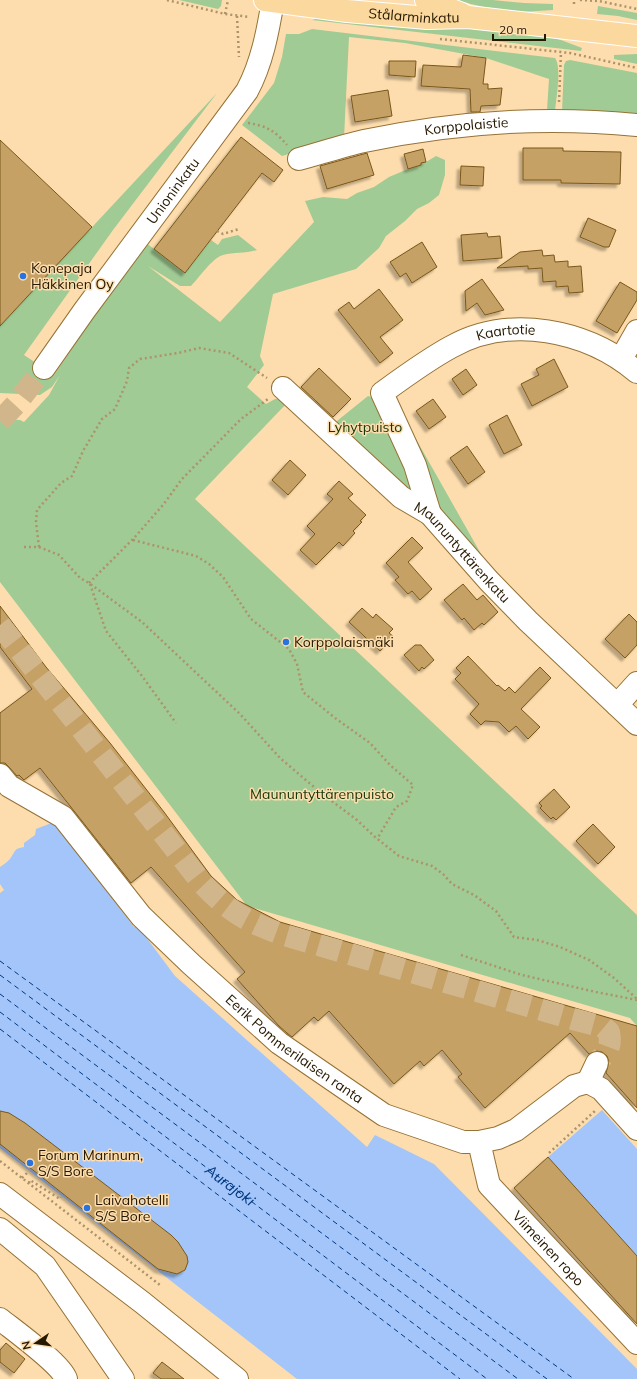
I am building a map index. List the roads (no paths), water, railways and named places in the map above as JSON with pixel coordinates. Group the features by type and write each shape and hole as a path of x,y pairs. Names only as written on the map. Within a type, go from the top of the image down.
{"main road":[{"name":"Stålarminkatu","path":"271,0 347,11 427,18 468,17 637,36"},
{"name":"Stålarminkatu","path":"426,0 468,17"}],"street":[{"name":"Unioninkatu","path":"44,368 84,311 248,91 260,61 271,0"},
{"name":"Korppolaistie","path":"299,159 362,142 399,134 506,121 558,120 637,125"},
{"name":"Kaartotie","path":"430,514 415,465 382,393 426,362 452,346 481,334 501,331 528,330 564,335 580,339 594,345 629,366"},
{"path":"629,366 637,332"},
{"name":"Maununtyttärenkatu","path":"283,388 401,497 430,514 489,581 534,627 637,724"},
{"path":"617,705 637,683"},
{"name":"Eerik Pommerilaisen ranta","path":"0,775 9,786 63,817 141,916 191,964 279,1043 384,1115 463,1142 479,1142 498,1138 516,1130 593,1072 601,1089 637,1128"},
{"name":"Viimeinen ropo","path":"479,1142 489,1185 637,1343"},
{"path":"0,1194 143,1303 237,1379"},
{"path":"0,1230 45,1266 123,1379"},
{"path":"0,1320 47,1357 64,1374 66,1379"}],"water":[{"name":"Aurajoki","path":"54,822 134,927 137,925 175,976 367,1147 375,1135 434,1164 637,1369 637,1379 297,1379 0,1148 0,893 4,890 0,884 0,867 10,859 16,850 24,847 24,843 35,835 36,829"},
{"path":"602,1110 637,1149 637,1256 548,1157"}],"tunnel":[{"path":"0,421 16,404 44,368"},
{"path":"0,625 201,882 210,892 237,914 281,934 603,1027 609,1032 610,1042 608,1049 597,1063"}],"place":[{"name":"Konepaja Häkkinen Oy","path":"23,276"},
{"name":"Korppolaismäki","path":"286,642"},
{"name":"Forum Marinum, S/S Bore","path":"30,1163"},
{"name":"Laivahotelli S/S Bore","path":"87,1208"}],"park label":[{"name":"Lyhytpuisto","path":"365,427"},
{"name":"Maununtyttärenpuisto","path":"322,794"}]}
